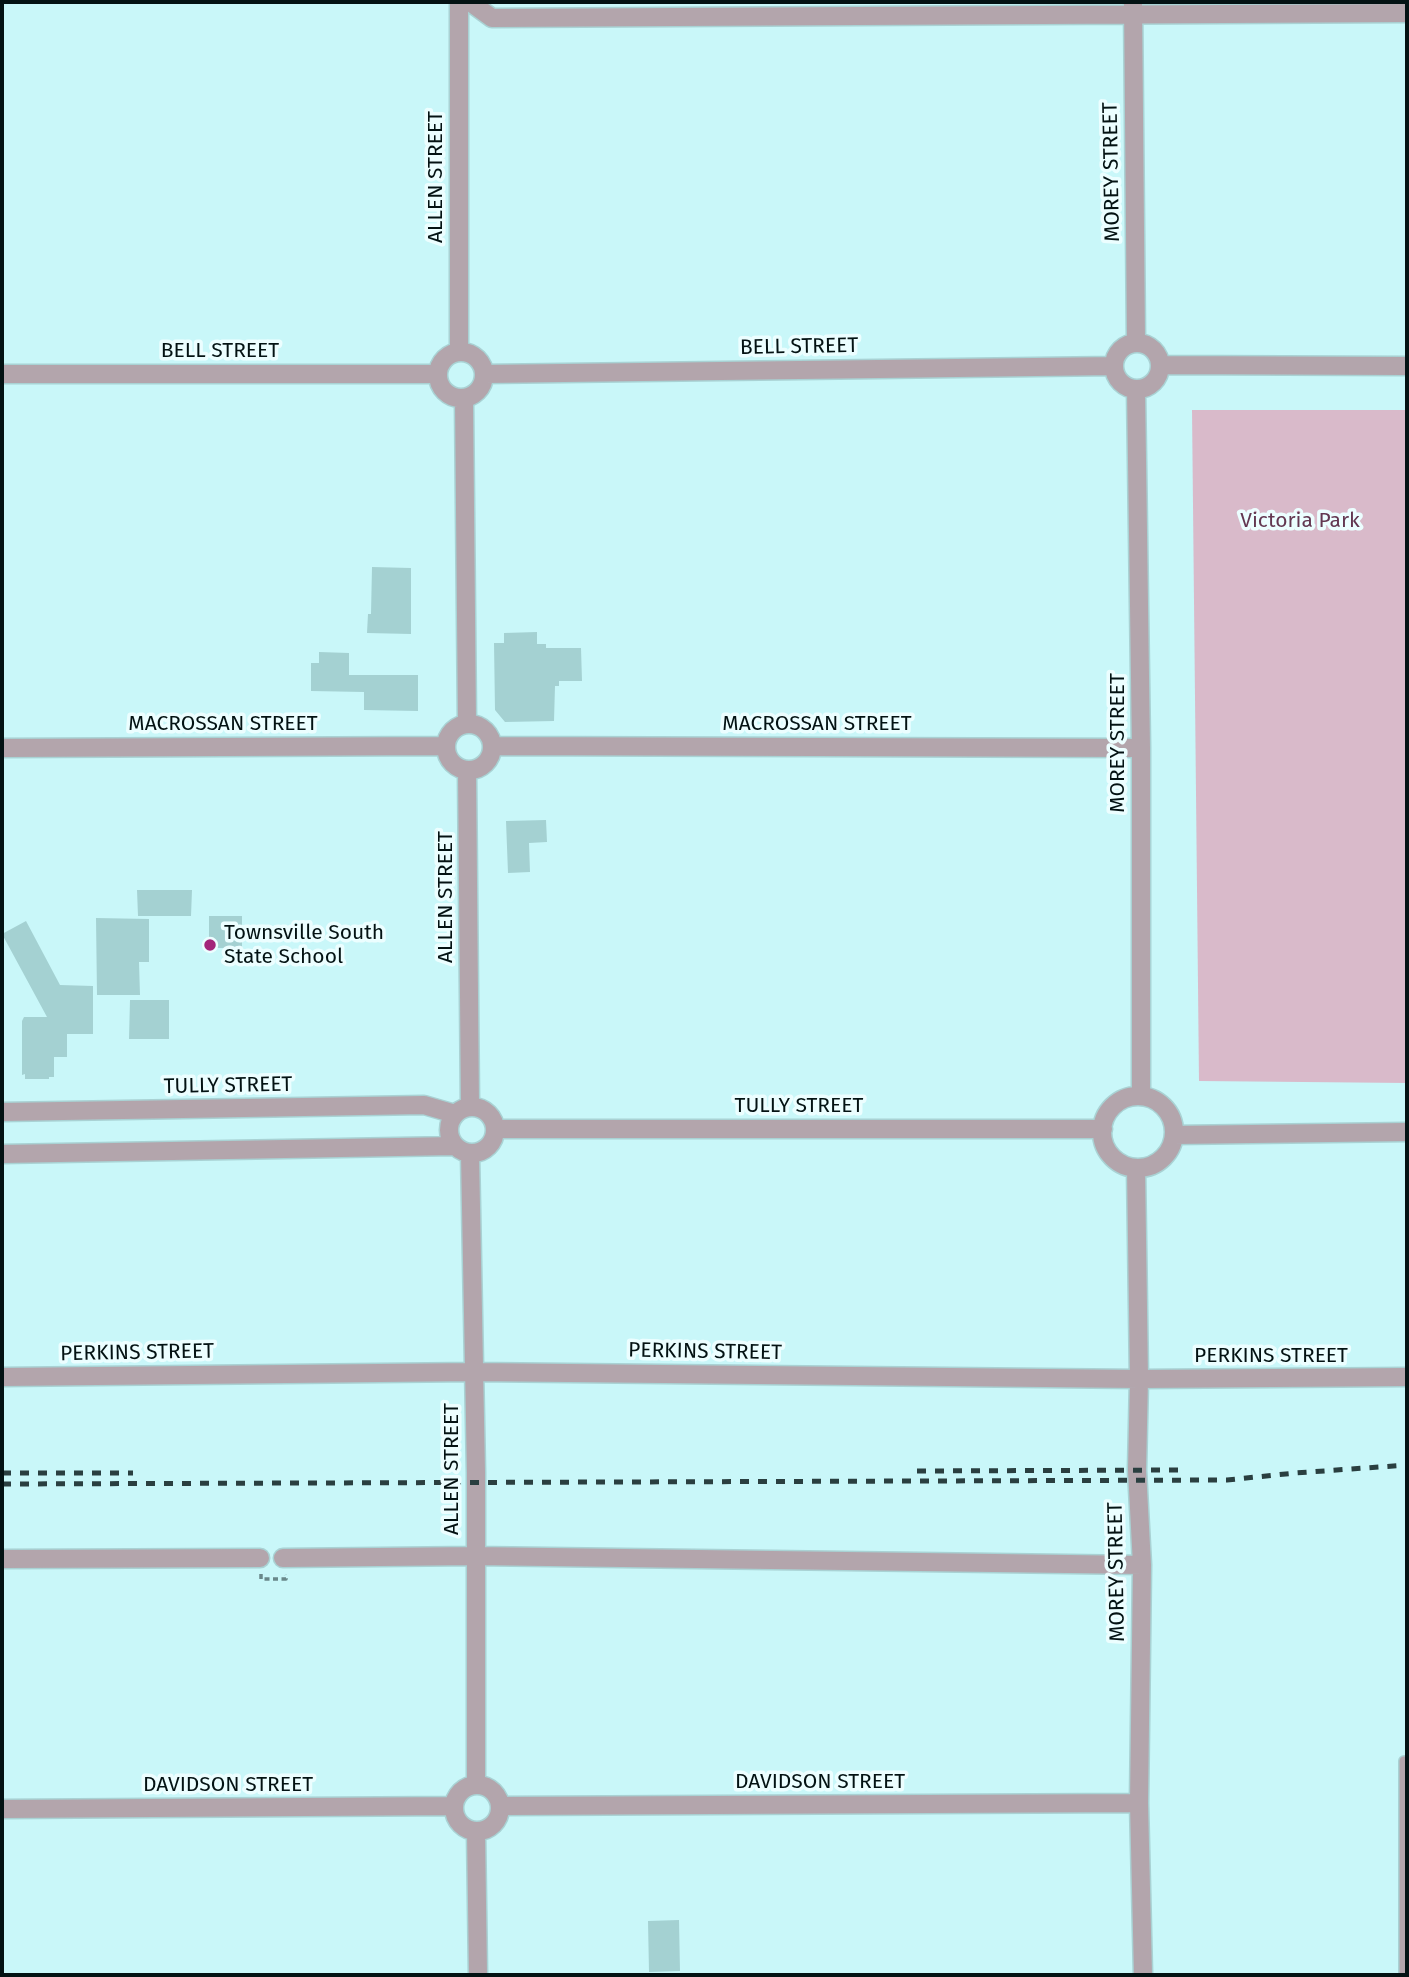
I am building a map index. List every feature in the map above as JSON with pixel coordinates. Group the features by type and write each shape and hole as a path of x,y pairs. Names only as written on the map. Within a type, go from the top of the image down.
{"street":[{"name":"ALLEN STREET","path":"458,352 459,2"},
{"path":"470,2 492,18 1133,8 1407,13"},
{"name":"MOREY STREET","path":"1133,8 1136,342"},
{"path":"1136,342 1146,343 1154,348 1161,365 1154,383 1136,389 1120,382 1114,366 1120,349 1136,342"},
{"path":"458,352 467,352 477,357 485,374 478,392 464,399 450,396 443,390 438,374 445,358 458,352"},
{"path":"1161,365 1407,366"},
{"name":"BELL STREET","path":"485,374 1114,366"},
{"name":"BELL STREET","path":"2,374 438,374"},
{"name":"MOREY STREET","path":"1136,389 1141,748 1141,1096"},
{"path":"464,399 467,723"},
{"path":"467,723 484,729 492,746 486,764 479,769 467,771 459,769 451,762 445,746 452,730 467,723"},
{"name":"MACROSSAN STREET","path":"2,748 445,746"},
{"name":"MACROSSAN STREET","path":"492,746 1141,748"},
{"name":"ALLEN STREET","path":"462,1110 467,771"},
{"path":"1141,1096 1162,1104 1173,1123 1174,1135 1172,1145 1158,1162 1136,1168 1115,1159 1104,1140 1103,1129 1105,1118 1119,1101 1141,1096"},
{"name":"TULLY STREET","path":"2,1112 424,1105 462,1110"},
{"path":"2,1154 462,1150 480,1153 489,1147 496,1129 491,1117 482,1109 462,1110 448,1129 462,1150"},
{"name":"TULLY STREET","path":"496,1129 1103,1129"},
{"path":"1174,1135 1407,1132"},
{"name":"ALLEN STREET","path":"462,1150 474,1372 476,1784"},
{"name":"MOREY STREET","path":"1136,1168 1139,1379 1137,1469 1142,1565 1139,1803 1143,1975"},
{"name":"PERKINS STREET","path":"2,1377 474,1372 1139,1379 1407,1377"},
{"path":"284,1558 475,1556 1142,1565"},
{"path":"2,1559 260,1558"},
{"path":"476,1784 492,1790 501,1806 494,1825 476,1831 459,1823 454,1806 461,1791 476,1784"},
{"name":"DAVIDSON STREET","path":"501,1806 1139,1803"},
{"name":"DAVIDSON STREET","path":"2,1809 454,1806"},
{"path":"476,1831 478,1975"}],"lane":[{"path":"1404,1975 1404,1761 1407,1761"}],"green space":[{"name":"Victoria Park","path":"1192,410 1407,410 1407,1083 1199,1081"}],"building":[{"path":"372,567 411,568 411,634 367,633 368,614 371,614"},
{"path":"537,632 537,644 546,644 546,648 581,648 582,681 559,681 559,686 555,686 554,721 505,722 495,710 494,643 504,643 504,633"},
{"path":"319,652 349,653 349,675 418,675 418,711 364,710 364,692 311,691 311,663 319,663"},
{"path":"546,820 547,842 529,843 530,872 508,873 506,821"},
{"path":"137,890 192,890 191,916 138,916"},
{"path":"209,916 242,916 242,948 209,948"},
{"path":"96,918 149,919 149,962 139,962 140,995 97,995"},
{"path":"26,921 60,985 93,986 93,1034 67,1034 67,1057 54,1057 54,1077 49,1079 25,1079 25,1074 22,1075 22,1021 24,1017 47,1017 2,934"},
{"path":"130,1000 169,1000 169,1039 129,1039"},
{"path":"679,1920 680,1971 649,1972 648,1921"}],"railway":[{"path":"2,1484 1227,1480 1407,1465"},
{"path":"917,1471 1179,1470"},
{"path":"2,1473 133,1473"}],"place":[{"name":"Townsville South State School","path":"210,945"}]}
